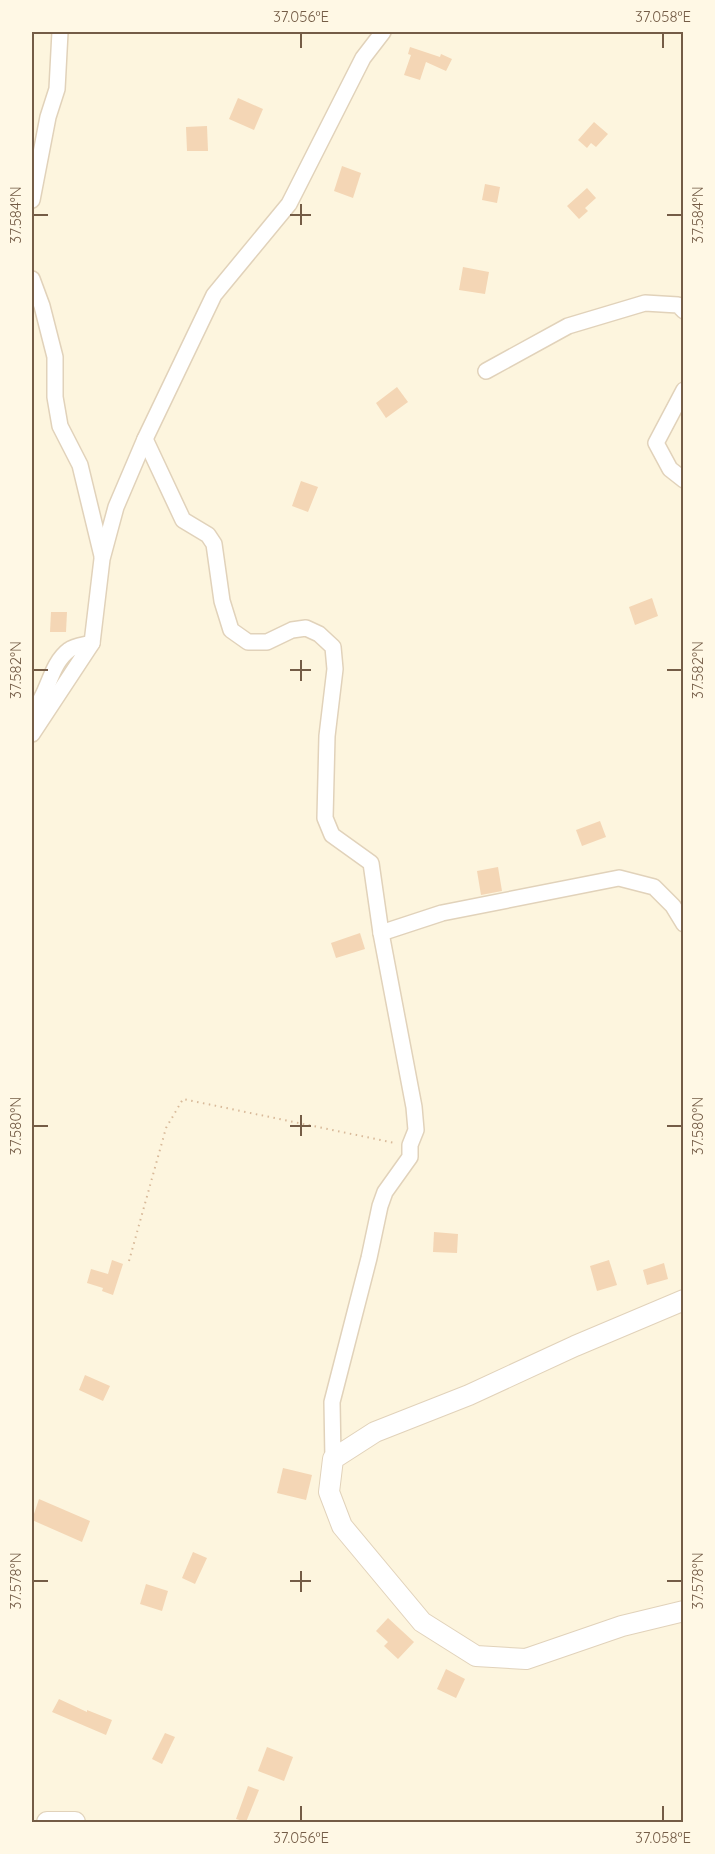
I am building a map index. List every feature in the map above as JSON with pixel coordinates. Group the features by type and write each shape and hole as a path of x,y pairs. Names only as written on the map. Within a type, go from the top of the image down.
{"street":[{"path":"32,200 48,117 57,88 60,32"},
{"path":"32,734 92,643 102,559 116,507 144,439 214,295 289,204 363,58 383,32"},
{"path":"32,279 42,306 55,357 55,397 60,426 80,465 102,559"},
{"path":"486,371 568,326 645,303 678,305 684,311"},
{"path":"684,390 656,443 670,469 684,480"},
{"path":"144,439 183,520 208,536 214,544 222,601 231,630 248,642 267,642 292,630 306,628 319,634 333,647 335,669 327,736 325,818 332,835 371,863 381,933 414,1107 416,1130 410,1145 410,1157 385,1192 380,1206 332,1402 333,1459 329,1492 342,1526 422,1622 476,1656 526,1659 622,1626 684,1611"},
{"path":"32,712 38,705 58,663 70,649 92,643"},
{"path":"381,933 442,913 619,878 654,887 673,906 684,924"},
{"path":"333,1459 375,1432 469,1395 575,1346 684,1300"},
{"path":"48,1822 75,1822"}],"path":[{"path":"129,1261 166,1128 183,1099 410,1145"}],"building":[{"path":"410,47 452,59 446,71 426,62 420,80 404,75 411,55 408,54"},
{"path":"238,98 263,109 254,130 229,119"},
{"path":"594,122 608,134 596,147 591,143 587,148 578,140"},
{"path":"207,126 208,151 187,151 186,127"},
{"path":"342,166 361,173 353,198 334,191"},
{"path":"485,184 500,187 497,203 482,200"},
{"path":"587,188 596,198 585,208 588,211 579,219 567,206"},
{"path":"463,267 489,272 485,294 459,290"},
{"path":"397,387 408,402 386,418 376,403"},
{"path":"301,481 318,487 308,512 292,506"},
{"path":"652,598 658,616 635,625 629,607"},
{"path":"51,612 67,612 66,632 50,632"},
{"path":"600,821 606,837 582,846 576,830"},
{"path":"498,867 502,891 481,895 477,871"},
{"path":"360,933 365,949 336,958 331,943"},
{"path":"434,1232 458,1234 457,1253 433,1252"},
{"path":"112,1260 123,1264 113,1295 102,1291 103,1288 87,1283 91,1269 108,1274"},
{"path":"609,1260 617,1285 597,1291 590,1266"},
{"path":"664,1263 668,1279 647,1285 643,1270"},
{"path":"85,1375 110,1386 103,1401 79,1390"},
{"path":"283,1468 312,1475 306,1500 277,1493"},
{"path":"39,1499 90,1521 82,1542 32,1520"},
{"path":"193,1552 207,1558 195,1584 182,1578"},
{"path":"146,1584 168,1591 162,1611 140,1604"},
{"path":"388,1618 414,1642 398,1659 384,1646 388,1642 376,1631"},
{"path":"446,1669 465,1679 456,1698 437,1689"},
{"path":"59,1699 112,1720 106,1735 52,1712"},
{"path":"165,1733 175,1737 162,1764 152,1759"},
{"path":"267,1747 293,1757 284,1781 258,1771"},
{"path":"248,1786 259,1790 246,1822 236,1819"}]}
